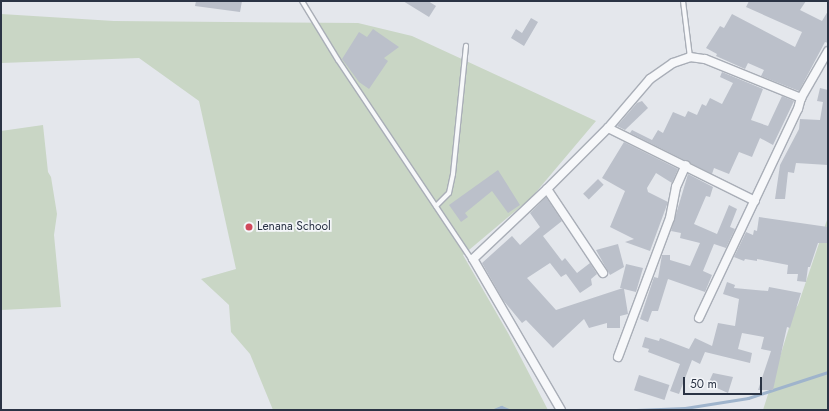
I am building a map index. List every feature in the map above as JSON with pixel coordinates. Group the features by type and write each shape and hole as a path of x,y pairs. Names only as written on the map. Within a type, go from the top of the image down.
{"street":[{"path":"699,318 755,201 798,108 801,98 828,52"},
{"path":"561,410 472,260 547,189 608,128 650,79 673,64 690,57 705,60 801,98"},
{"path":"608,128 686,165 755,201"},
{"path":"618,357 670,218 676,187 686,165"},
{"path":"547,189 603,273"}],"lane":[{"path":"302,1 334,54 472,260"},
{"path":"683,1 690,57"},
{"path":"436,206 449,192 453,174 466,46"}],"green space":[{"name":"Lenana School","path":"1,14 114,21 358,23 412,36 596,121 531,198 463,255 508,333 548,410 273,410 250,354 231,332 229,305 201,279 236,269 199,101 139,58 1,63"},
{"path":"43,125 48,172 51,177 57,214 54,235 61,307 1,310 1,131"},
{"path":"828,217 828,410 763,410 795,309 798,305"}],"building":[{"path":"196,1 242,1 240,12 195,6"},
{"path":"403,1 428,1 436,6 429,17"},
{"path":"749,1 806,1 800,10 822,21 828,11 828,43 825,42 799,91 761,76 764,70 748,63 745,69 716,56 717,54 706,48 720,26 724,28 732,14 795,47 802,32 746,7"},
{"path":"531,18 538,22 524,46 511,38 516,29 522,33"},
{"path":"373,29 399,47 384,58 388,61 369,89 359,82 342,59 359,32 367,37"},
{"path":"722,72 763,89 751,120 768,126 782,96 794,101 773,145 760,138 752,157 739,152 729,174 714,168 712,174 630,133 632,130 652,140 658,130 663,133 673,112 685,117 688,111 697,115 702,104 706,106 710,98 722,104 733,83 720,77"},
{"path":"820,88 828,90 828,165 796,163 794,173 788,172 785,199 775,199 780,165 799,129 800,119 820,120 823,102 817,101"},
{"path":"642,101 648,108 625,130 617,126 637,103"},
{"path":"624,142 678,169 672,183 656,173 647,188 648,192 668,202 650,251 625,242 634,239 610,227 625,191 602,178"},
{"path":"498,170 520,205 508,213 492,191 465,213 468,217 461,222 449,205"},
{"path":"688,174 713,187 710,197 706,196 694,224 717,234 729,205 737,209 730,227 735,229 726,248 714,244 703,271 712,275 705,292 668,279 658,311 652,311 648,322 640,319 654,277 658,278 662,255 670,255 670,260 690,266 700,243 680,238 681,233 671,231"},
{"path":"598,179 604,185 589,200 583,194"},
{"path":"546,197 562,221 543,236 562,261 565,258 577,273 590,263 597,274 591,279 592,285 580,293 566,274 561,277 550,263 527,278 556,310 623,288 620,288 626,264 643,268 636,292 624,289 628,314 620,316 620,328 607,328 607,323 589,328 584,319 553,348 526,320 522,323 503,300 482,263 512,236 520,245 540,227 530,213"},
{"path":"759,217 828,227 828,243 818,243 810,267 808,267 806,282 797,281 798,274 787,274 788,265 757,259 757,261 745,259 744,261 734,257 746,232 753,235 754,230 757,231"},
{"path":"618,244 624,267 610,275 596,250"},
{"path":"727,282 735,285 734,288 768,291 769,287 801,293 790,328 787,327 773,390 758,390 771,351 761,349 764,337 742,333 738,349 752,353 750,363 705,352 700,364 692,360 679,394 670,391 680,364 648,352 649,349 642,347 645,337 659,341 660,338 689,349 695,338 712,346 718,323 735,326 739,299 723,294"},
{"path":"713,373 733,377 728,393 708,384"},
{"path":"639,375 669,385 664,400 634,390"}],"waterway":[{"path":"636,410 685,408 748,398 828,372"},
{"path":"494,410 501,407 509,410"}],"place":[{"name":"Lenana School","path":"249,227"}]}
